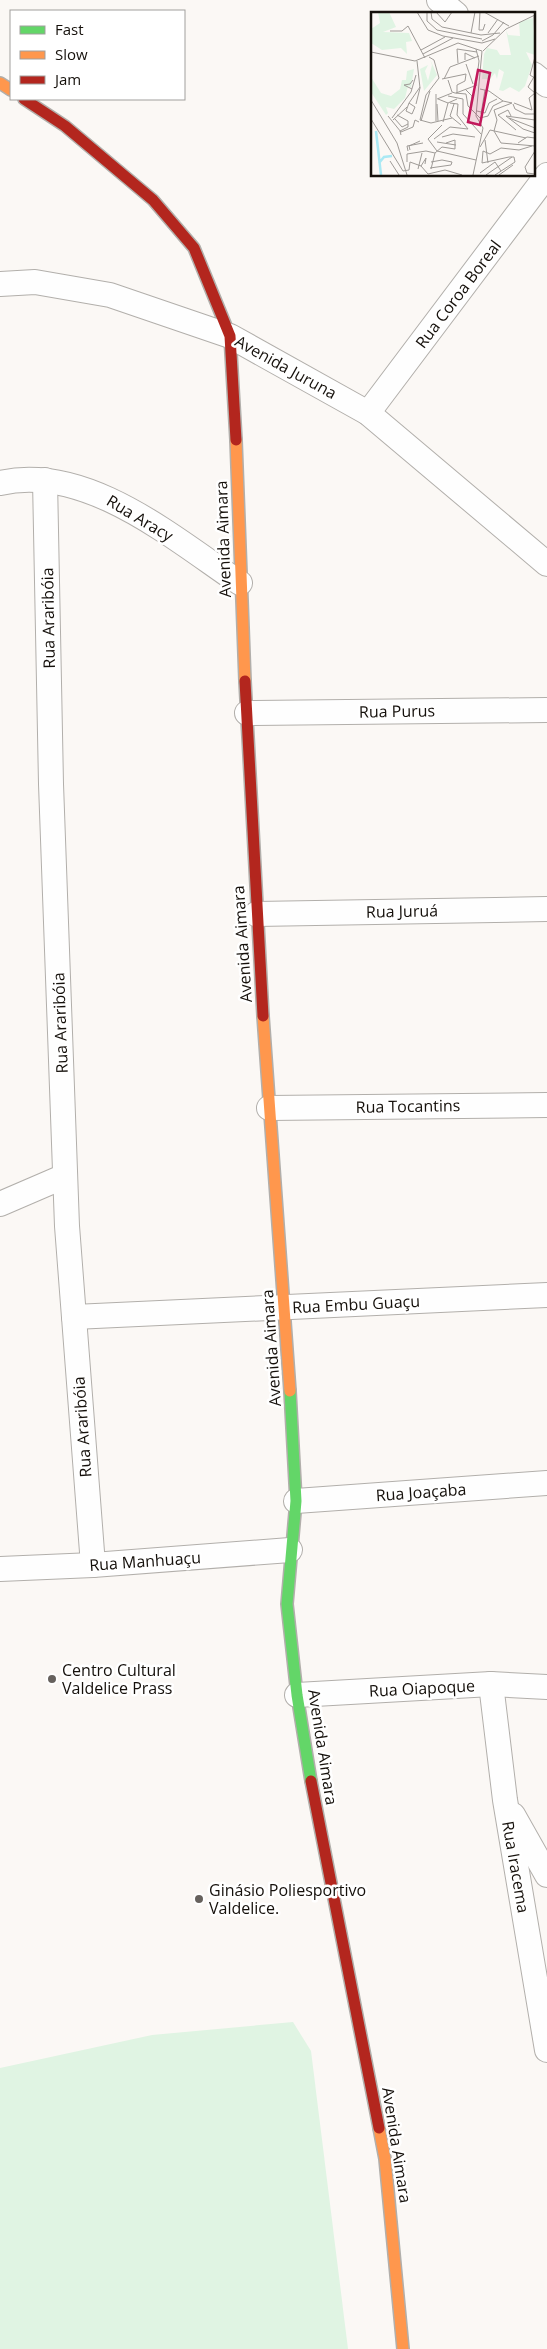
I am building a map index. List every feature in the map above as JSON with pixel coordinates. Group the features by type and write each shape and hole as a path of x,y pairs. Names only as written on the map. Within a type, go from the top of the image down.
{"main road":[{"name":"Avenida Juruna","path":"26,100 65,126 153,200 194,248 230,336"},
{"name":"Avenida Aimara","path":"230,336 235,407 240,583 256,914 296,1501 290,1550 287,1604 297,1695 313,1796 385,2159 402,2322 403,2349"}],"street":[{"path":"438,0 453,12"},
{"path":"534,75 547,85"},
{"name":"Rua Coroa Boreal","path":"368,413 547,175"},
{"path":"0,284 35,282 110,295 230,336"},
{"name":"Avenida Juruna","path":"230,336 368,413 545,558"},
{"name":"Rua Aracy","path":"0,483 18,479 45,480 103,495 149,522 240,583"},
{"name":"Rua Araribóia","path":"45,480 51,784 67,1226 93,1565"},
{"name":"Rua Purus","path":"247,713 547,710"},
{"name":"Rua Juruá","path":"256,914 547,908"},
{"name":"Rua Tocantins","path":"269,1108 547,1105"},
{"path":"0,1204 65,1176"},
{"name":"Rua Embu Guaçu","path":"74,1317 547,1295"},
{"name":"Rua Joaçaba","path":"296,1501 547,1484"},
{"name":"Rua Manhuaçu","path":"0,1569 93,1565 290,1550"},
{"name":"Rua Oiapoque","path":"297,1695 491,1684 547,1687"},
{"name":"Rua Iracema","path":"491,1684 505,1800 541,1977 547,2050"},
{"path":"505,1800 547,1875"}],"green space":[{"path":"293,2022 311,2051 348,2349 0,2349 0,2068 152,2035"}],"traffic: fast":[{"path":"290,1391 296,1501 287,1604 297,1695 311,1781"}],"traffic: slow":[{"path":"0,83 10,89"},
{"path":"236,440 245,681"},
{"path":"263,1016 290,1391"},
{"path":"379,2128 385,2159 403,2349"}],"traffic: jam":[{"path":"26,100 65,126 153,200 194,248 230,336 236,440"},
{"path":"245,681 263,1016"},
{"path":"311,1781 379,2128"}],"place":[{"name":"Centro Cultural Valdelice Prass","path":"52,1679"},
{"name":"Ginásio Poliesportivo Valdelice.","path":"199,1899"}]}
